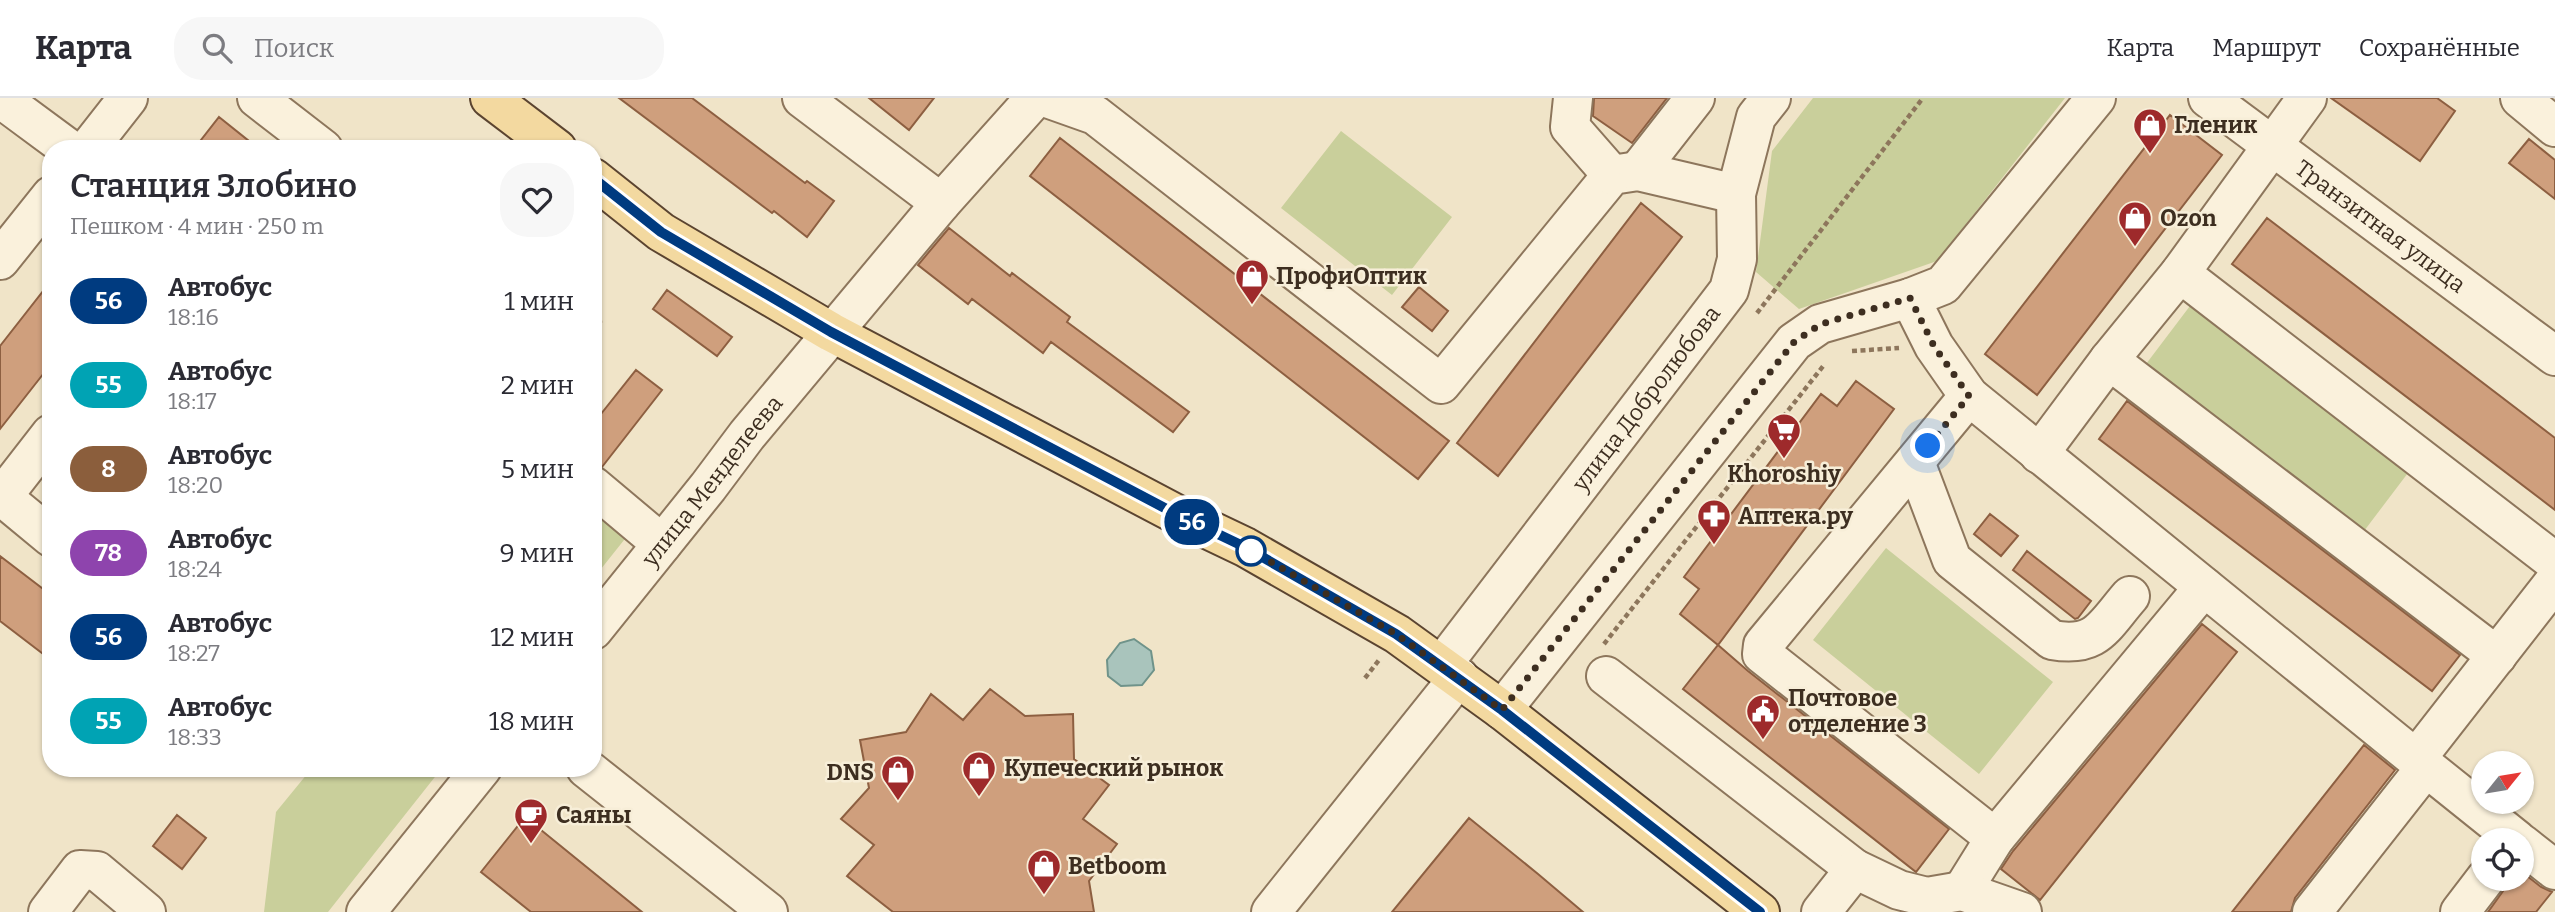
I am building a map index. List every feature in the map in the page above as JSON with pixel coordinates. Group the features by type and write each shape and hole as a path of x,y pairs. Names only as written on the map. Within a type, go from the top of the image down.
{"main road":[{"path":"490,98 545,140"},
{"path":"602,185 661,232 831,332 1178,515 1245,547 1396,634 1502,710 1743,907"}],"street":[{"path":"0,98 57,140"},
{"path":"95,140 128,98"},
{"path":"257,98 311,140"},
{"path":"802,98 942,203"},
{"name":"улица Менделеева","path":"602,619 831,332 1035,98"},
{"path":"1047,98 1102,106 1441,384 1625,173 1695,98"},
{"path":"1573,98 1570,127 1625,173 1736,194"},
{"name":"улица Добролюбова","path":"1271,912 1729,290 1737,259 1736,194 1756,117 1771,98"},
{"path":"1502,710 1794,342 1821,324 1910,298 1943,285 2096,98"},
{"name":"Транзитная улица","path":"2207,98 2273,144 2555,356"},
{"path":"2039,454 2109,360 2180,273 2308,98"},
{"path":"2520,98 2555,127"},
{"path":"3,251 42,206"},
{"path":"2180,273 2555,562"},
{"path":"1910,298 1934,346 1969,396 2501,828"},
{"path":"2109,360 2497,656"},
{"path":"1969,396 1763,645 1762,654 1995,838"},
{"path":"42,445 1,496 42,530"},
{"path":"1915,462 1952,560 2052,640 2072,643 2095,636 2130,596"},
{"path":"602,493 663,544"},
{"path":"2312,912 2497,656 2555,582"},
{"path":"1962,891 1995,838 2204,587"},
{"path":"1604,662 1855,869 1899,890 1927,897 1962,891 2022,912"},
{"path":"366,912 475,777"},
{"path":"597,777 768,912"},
{"path":"2534,853 2555,870"},
{"path":"1821,912 1855,869"},
{"path":"48,912 80,870 97,871 146,912"},
{"path":"2460,912 2476,891"}],"path":[{"path":"1848,352 1934,346"},
{"path":"1604,662 1830,359"},
{"path":"1365,678 1379,660"}],"green space":[{"path":"1813,98 2065,98 1937,261 1799,309 1756,272 1772,151"},
{"path":"1341,131 1452,217 1392,295 1281,208"},
{"path":"2196,298 2414,465 2361,535 2143,368"},
{"path":"602,513 628,535 602,568"},
{"path":"1886,548 2053,682 1979,774 1813,640"},
{"path":"305,777 435,777 328,912 264,912 276,812"}],"water":[{"path":"1134,639 1151,651 1154,670 1142,685 1121,686 1108,676 1107,660 1120,643"}],"building":[{"path":"619,98 692,98 805,183 807,181 834,201 807,237"},
{"path":"869,98 934,98 909,130"},
{"path":"1594,98 1667,98 1632,143 1593,116"},
{"path":"2331,98 2437,98 2455,111 2420,161"},
{"path":"2170,115 2222,155 2037,395 1985,354"},
{"path":"219,117 248,140 201,140"},
{"path":"1060,138 1449,441 1418,479 1030,176"},
{"path":"2529,139 2555,160 2555,199 2509,163"},
{"path":"1641,203 1682,237 1498,476 1457,443"},
{"path":"2267,218 2555,438 2555,510 2232,264"},
{"path":"949,228 1010,276 1012,273 1070,317 1067,322 1189,412 1173,432 1051,342 1043,353 972,299 968,304 918,265"},
{"path":"1419,287 1448,311 1432,331 1402,307"},
{"path":"667,290 732,337 717,356 653,309"},
{"path":"42,292 42,375 0,429 0,346"},
{"path":"636,370 662,390 602,467 602,413"},
{"path":"1856,381 1894,409 1718,645 1680,614 1699,589 1684,577 1821,394 1837,406"},
{"path":"2127,401 2460,655 2432,691 2099,439"},
{"path":"1990,514 2018,536 2001,556 1974,534"},
{"path":"2027,551 2091,601 2078,618 2075,619 2013,570"},
{"path":"0,556 42,588 42,653 0,621"},
{"path":"2202,624 2237,652 2040,900 2001,869 2013,851"},
{"path":"1718,645 1949,829 1916,872 1683,689"},
{"name":"Купеческий рынок","path":"990,689 1025,716 1073,714 1074,759 1109,785 1083,819 1117,844 1089,881 1094,912 893,912 847,876 874,845 841,819 869,788 860,740 906,732 931,694 963,720"},
{"path":"2364,745 2395,770 2295,898 2291,912 2232,912"},
{"path":"177,815 206,838 182,869 153,846"},
{"name":"Саяны","path":"525,817 642,912 531,912 481,872"},
{"path":"1469,818 1538,874 1583,912 1392,912"},
{"path":"2534,881 2552,892 2536,912 2488,912 2503,891 2534,891"}],"bus line":[{"name":"56","path":"602,185 661,232 831,332 1178,515 1245,547 1396,634 1502,710 1760,912"}],"place":[{"name":"Гленик","path":"2150,155"},
{"name":"Ozon","path":"2135,248"},
{"name":"ПрофиОптик","path":"1252,306"},
{"name":"Khoroshiy","path":"1784,460"},
{"name":"Аптека.ру","path":"1714,546"},
{"name":"Почтовое отделение 3","path":"1763,741"},
{"name":"Купеческий рынок","path":"979,798"},
{"name":"DNS","path":"898,802"},
{"name":"Саяны","path":"531,845"},
{"name":"Betboom","path":"1044,896"}],"route":[{"path":"1251,551 1245,547 1396,634 1502,710 1794,342 1821,324 1910,298 1934,346 1969,396 1928,446"}]}
